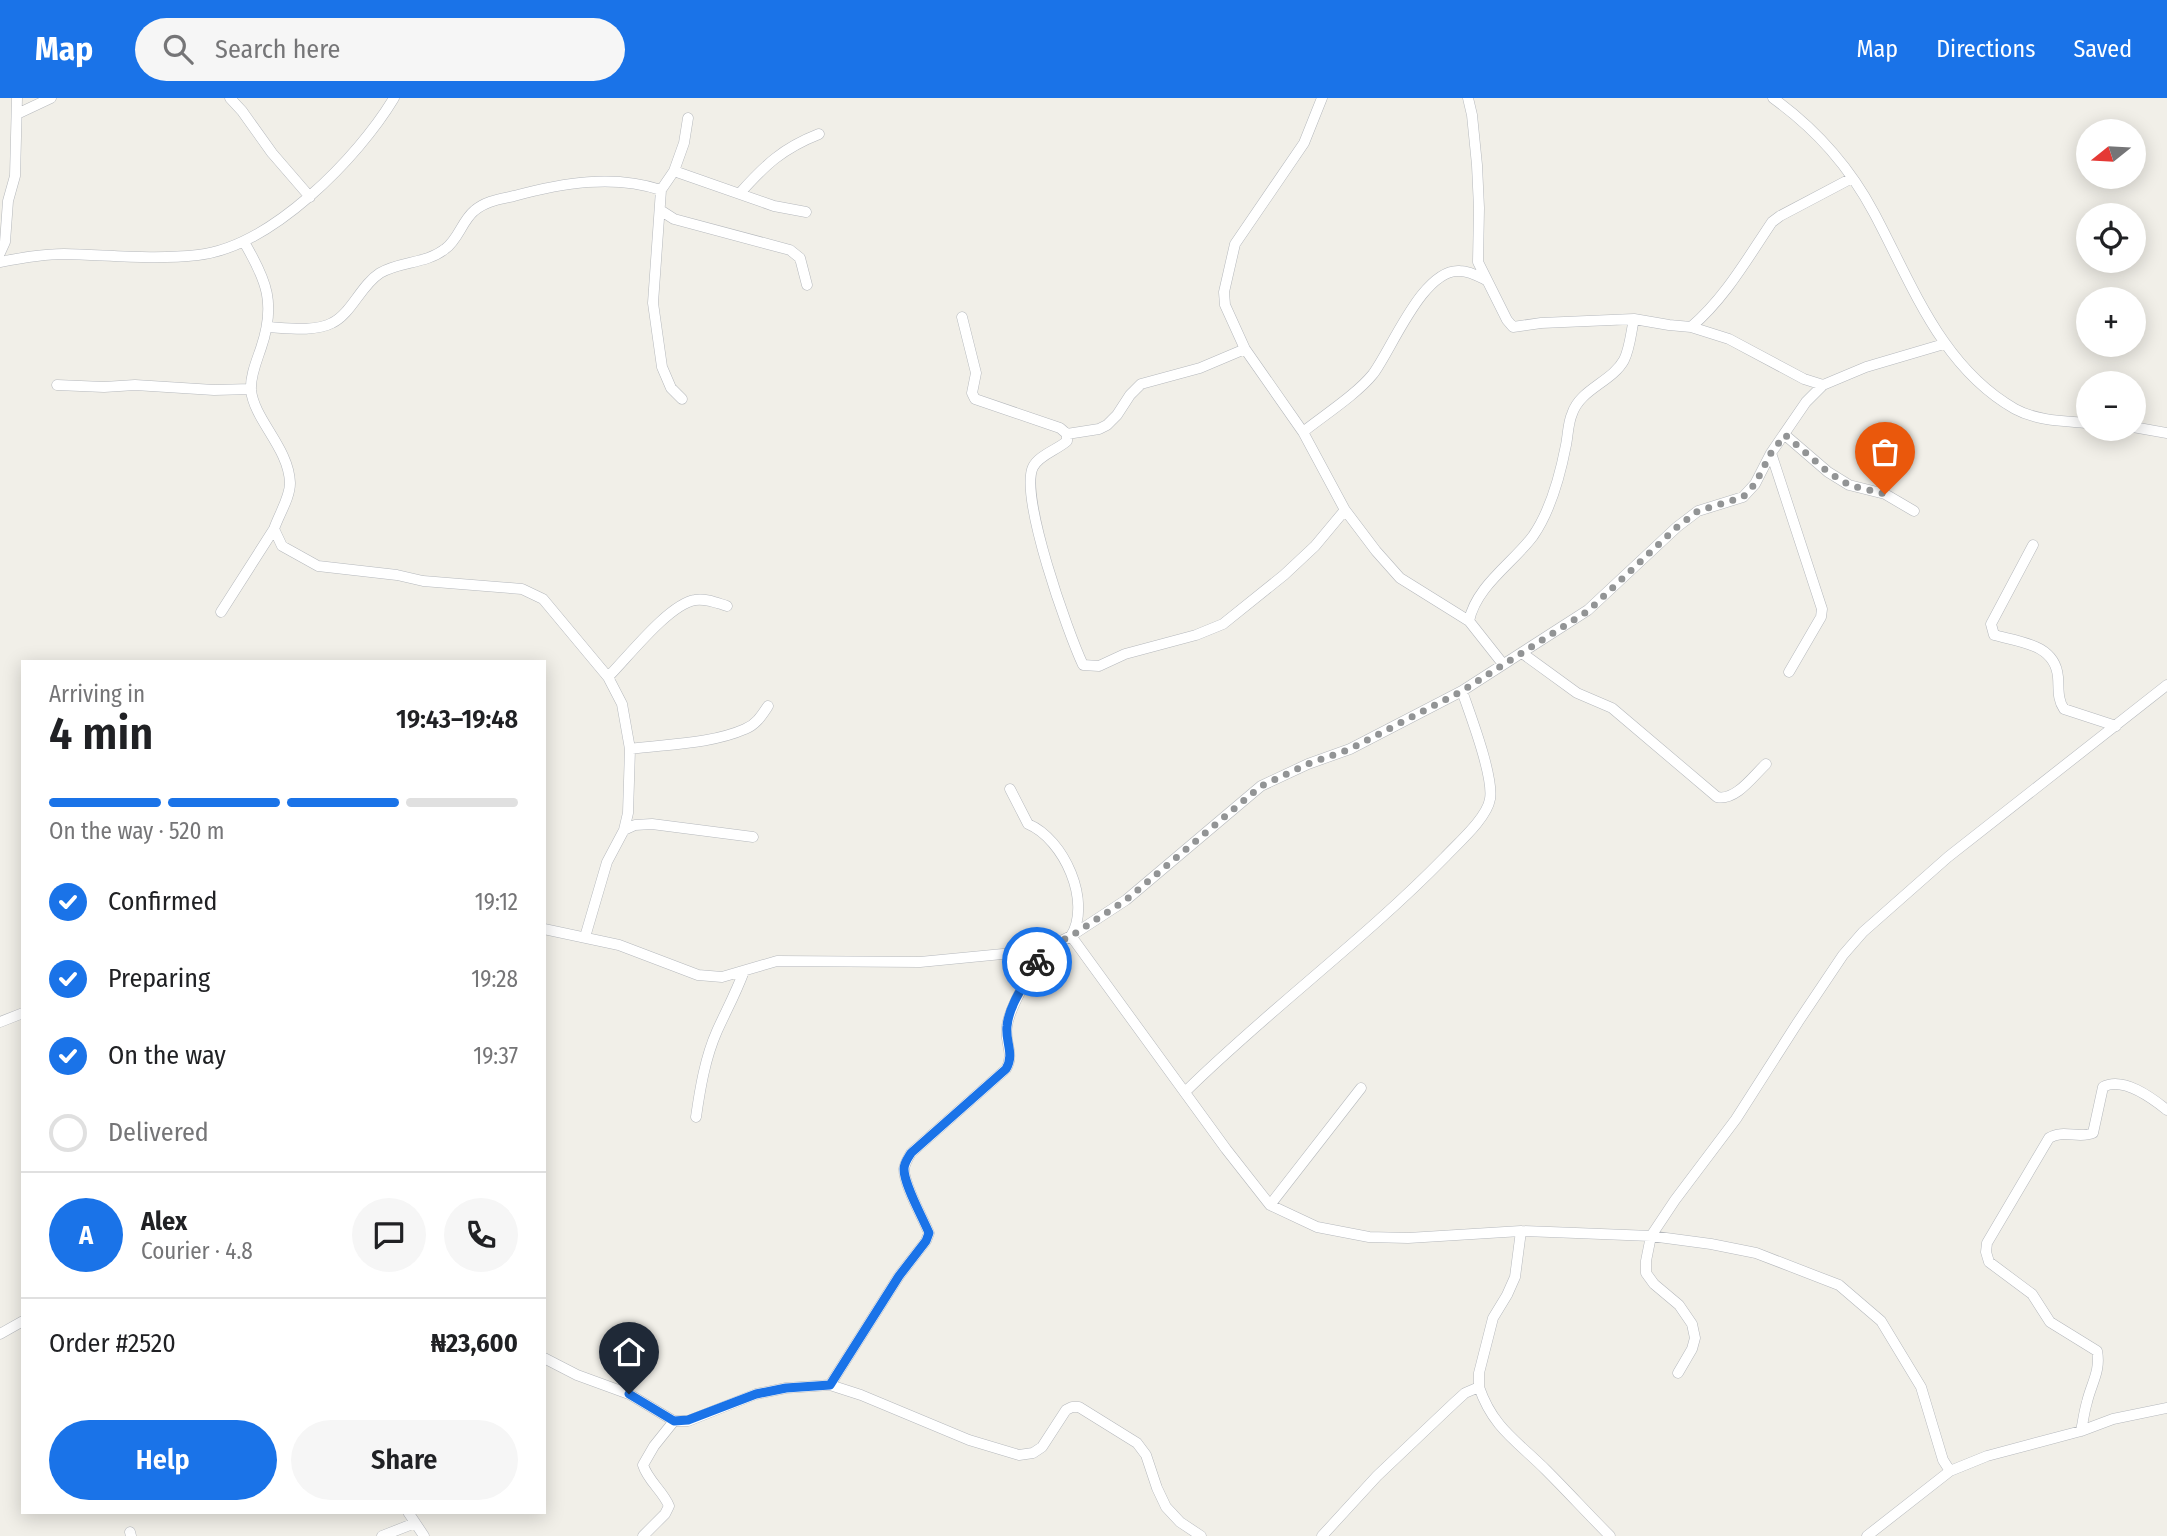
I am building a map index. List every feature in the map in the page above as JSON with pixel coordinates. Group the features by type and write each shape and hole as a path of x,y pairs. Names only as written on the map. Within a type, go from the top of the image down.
{"street":[{"path":"0,254 5,242 8,201 15,176 17,98"},
{"path":"17,114 51,98"},
{"path":"230,98 310,197"},
{"path":"0,262 37,255 64,254 126,257 198,255 244,242 310,197 366,138 394,98"},
{"path":"1322,98 1304,143 1235,244 1224,292 1225,305 1245,349 1303,432 1345,510 1400,578 1469,621 1503,664"},
{"path":"1468,98 1474,134 1479,208 1478,262 1513,327 1634,319 1691,327 1729,339 1804,379 1823,385"},
{"path":"1773,98 1827,144 1852,178 1874,212 1915,295 1944,344 1969,374 2017,410 2036,417 2076,422"},
{"path":"682,399 671,388 662,367 653,303 661,190 674,171 684,143 688,118"},
{"path":"740,193 784,150 819,134"},
{"path":"674,171 774,206 806,212"},
{"path":"1691,327 1727,288 1772,222 1852,178"},
{"path":"268,327 321,326 333,323 366,284 380,274 394,266 430,258 446,249 474,211 488,203 564,183 641,183 661,190"},
{"path":"660,210 674,219 790,250 800,258 807,285"},
{"path":"221,612 274,529 288,492 288,470 251,389 270,314 266,287 244,242"},
{"path":"1303,432 1371,376 1420,296 1432,285 1449,273 1459,270 1489,282"},
{"path":"961,317 976,373 972,393 975,399 1060,428 1067,434 1067,441 1062,446 1037,460 1031,469 1030,484 1041,547 1083,665 1099,666 1125,654 1196,635 1223,624 1315,546 1345,510"},
{"path":"1469,621 1476,601 1540,523 1551,500 1561,467 1572,413 1592,389 1623,362 1634,319"},
{"path":"546,929 619,944 698,975 722,977 777,961 920,962 1043,950 1071,936 1126,900 1261,786 1308,764 1350,749 1462,691 1588,611 1677,527 1698,511 1743,497 1755,484 1771,453 1806,402 1823,385 1866,367 1944,344"},
{"path":"1067,434 1099,429 1107,425 1141,384 1200,368 1245,349"},
{"path":"57,385 251,389"},
{"path":"2146,428 2167,433"},
{"path":"1785,435 1828,472 1849,485 1885,494 1914,511"},
{"path":"1771,453 1822,609 1821,617 1789,672"},
{"path":"274,529 282,546 318,566 397,575 423,581 522,589 543,599 608,677 622,704 630,749 628,813 624,830 607,862 585,937"},
{"path":"2033,545 1991,624 1991,630 1994,635 2039,647 2050,656 2055,664 2060,703 2064,709 2116,726"},
{"path":"608,677 672,610 692,600 705,599 727,606"},
{"path":"1522,653 1577,693 1612,708 1717,797 1724,799 1733,795 1766,764"},
{"path":"1678,1373 1692,1349 1695,1338 1692,1325 1679,1305 1654,1284 1646,1273 1651,1236 1736,1119 1843,955 1863,932 1948,857 2167,685"},
{"path":"1185,1092 1222,1056 1401,901 1487,809 1491,797 1488,780 1478,735 1462,691"},
{"path":"630,749 716,738 746,729 759,720 768,706"},
{"path":"1010,789 1028,824 1037,828 1055,845 1069,865 1078,911 1078,925 1071,936"},
{"path":"624,830 635,825 652,824 753,837"},
{"path":"1071,936 1270,1205 1317,1227 1369,1237 1408,1238 1521,1231 1651,1236 1711,1244 1756,1253 1839,1285 1881,1321 1904,1356 1921,1387 1939,1447 1950,1471"},
{"path":"830,1385 929,1233 904,1171 905,1164 911,1153 1006,1069 1011,1061 1006,1027 1043,950"},
{"path":"696,1117 702,1082 716,1033 733,1001 744,971"},
{"path":"0,1022 21,1014"},
{"path":"2081,1431 2087,1401 2097,1374 2097,1351 2050,1322 2032,1294 1989,1262 1987,1243 2049,1138 2059,1133 2087,1136 2093,1133 2103,1087 2108,1084 2129,1087 2151,1097 2167,1111"},
{"path":"1270,1205 1361,1088"},
{"path":"1521,1231 1515,1277 1493,1318 1479,1387 1484,1403 1505,1434 1533,1457 1610,1536"},
{"path":"0,1334 21,1322"},
{"path":"546,1359 576,1376 629,1394 674,1421 688,1420 756,1394 786,1388 830,1385 861,1395 969,1440 1019,1455 1033,1453 1042,1447 1066,1410 1079,1407 1137,1443 1146,1455 1166,1507 1180,1522 1200,1536"},
{"path":"1322,1536 1377,1476 1465,1393 1479,1387"},
{"path":"1874,1534 1950,1471 1987,1456 2081,1431 2113,1419 2167,1408"},
{"path":"643,1536 666,1514 669,1506 646,1474 643,1465 674,1421"},
{"path":"409,1514 424,1536"},
{"path":"382,1536 415,1523"}],"way so far":[{"path":"1037,962 1043,950 1071,936 1126,900 1261,786 1391,729 1462,691 1588,611 1677,527 1698,511 1743,497 1755,484 1771,453 1785,435 1828,472 1849,485 1885,494"}],"route":[{"path":"629,1394 674,1421 688,1420 756,1394 786,1388 830,1385 929,1233 904,1171 905,1164 911,1153 1006,1069 1011,1061 1011,1052 1006,1027 1037,962"}]}
